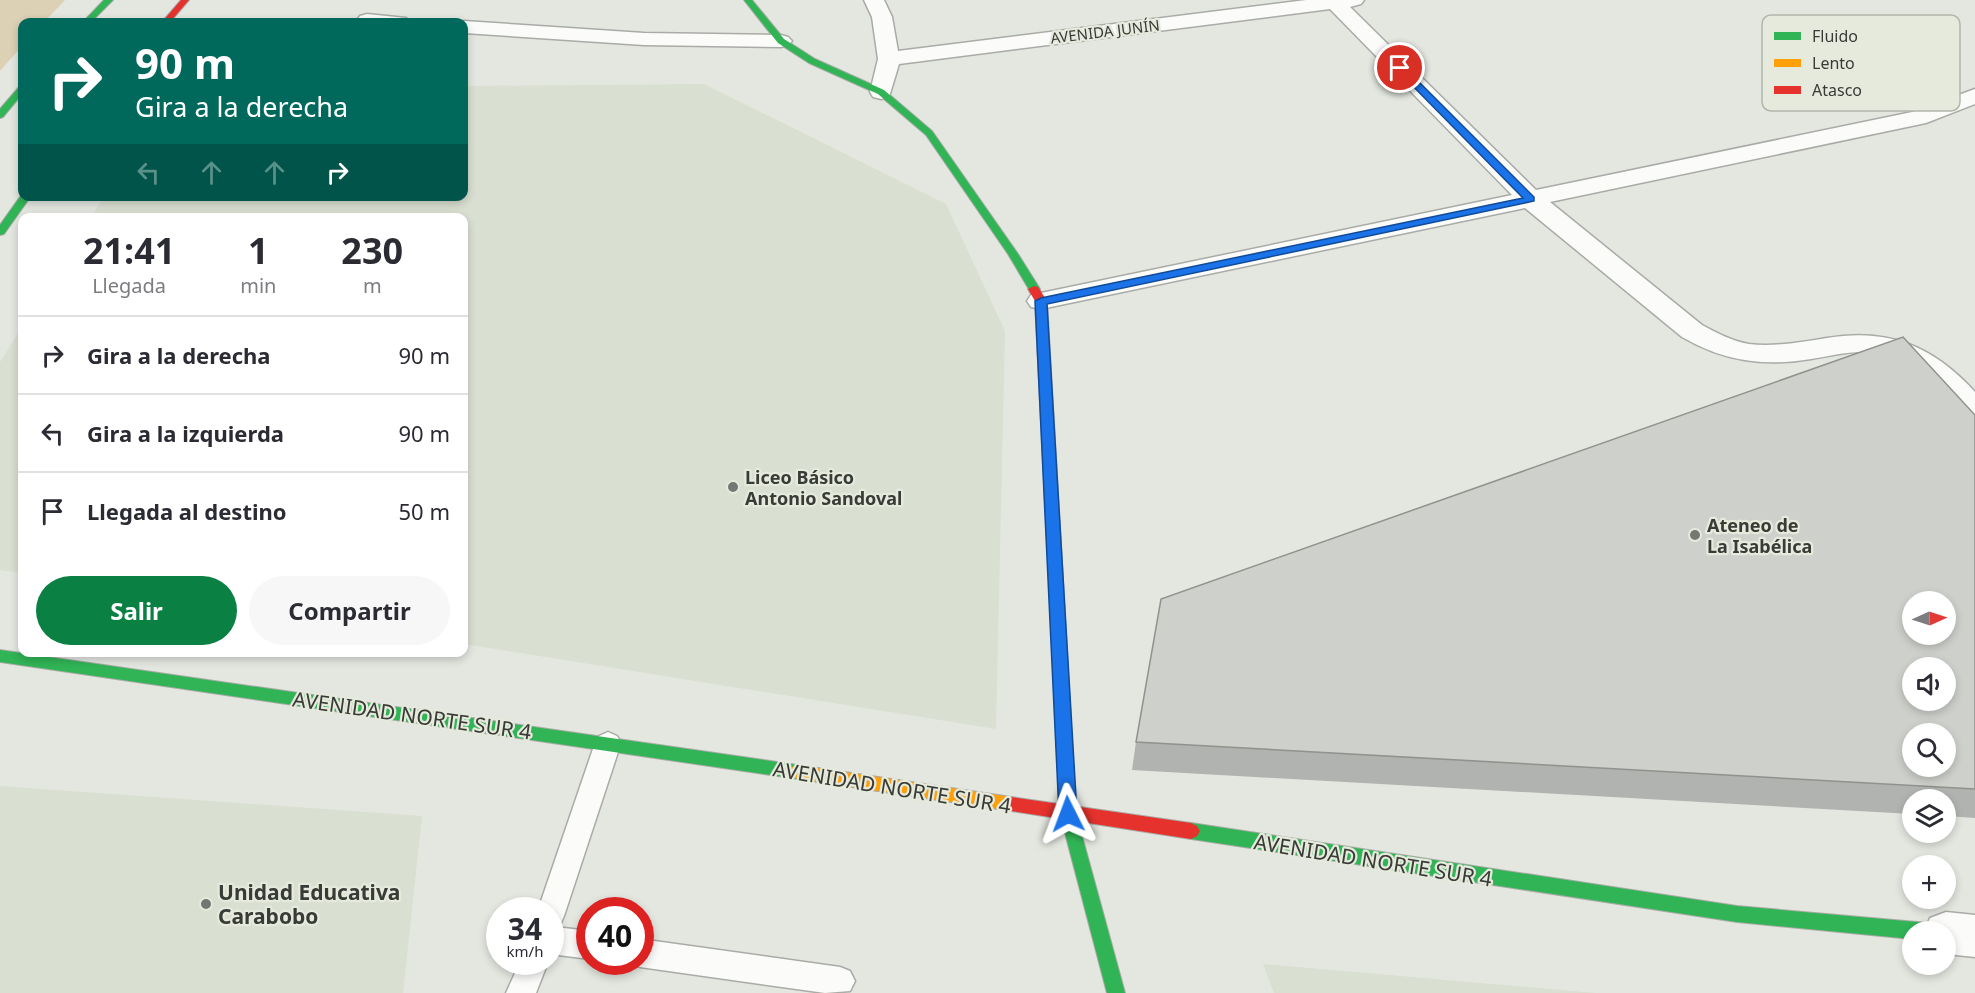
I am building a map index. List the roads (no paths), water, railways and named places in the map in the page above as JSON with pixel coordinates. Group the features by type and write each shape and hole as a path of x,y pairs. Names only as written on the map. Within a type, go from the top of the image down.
{"street":[{"path":"91,18 109,0"},
{"path":"169,18 185,0"},
{"path":"748,0 781,42 813,61 881,92 929,133 1013,254 1041,301 1068,814 1116,993"},
{"path":"874,0 882,16 889,59 881,92"},
{"path":"1341,1 1530,199 1692,331 1713,344 1741,351 1769,354 1844,343 1869,342 1895,348 1920,359 1941,374 1975,411"},
{"name":"AVENIDA JUNÍN","path":"889,59 1341,1"},
{"path":"468,27 644,39 781,42"},
{"path":"0,115 18,94"},
{"path":"1960,102 1975,96"},
{"path":"1041,301 1918,118 1936,111"},
{"path":"0,232 22,201"},
{"name":"AVENIDAD NORTE SUR 4","path":"0,656 608,743 1737,914 1902,930"},
{"path":"1956,934 1975,936"}],"lane":[{"path":"556,897 608,743"},
{"path":"654,955 840,981"},
{"path":"521,993 529,975"}],"place":[{"name":"Liceo Básico Antonio Sandoval","path":"733,487"},
{"name":"Ateneo de La Isabélica","path":"1695,535"},
{"name":"Unidad Educativa Carabobo","path":"206,904"}]}
